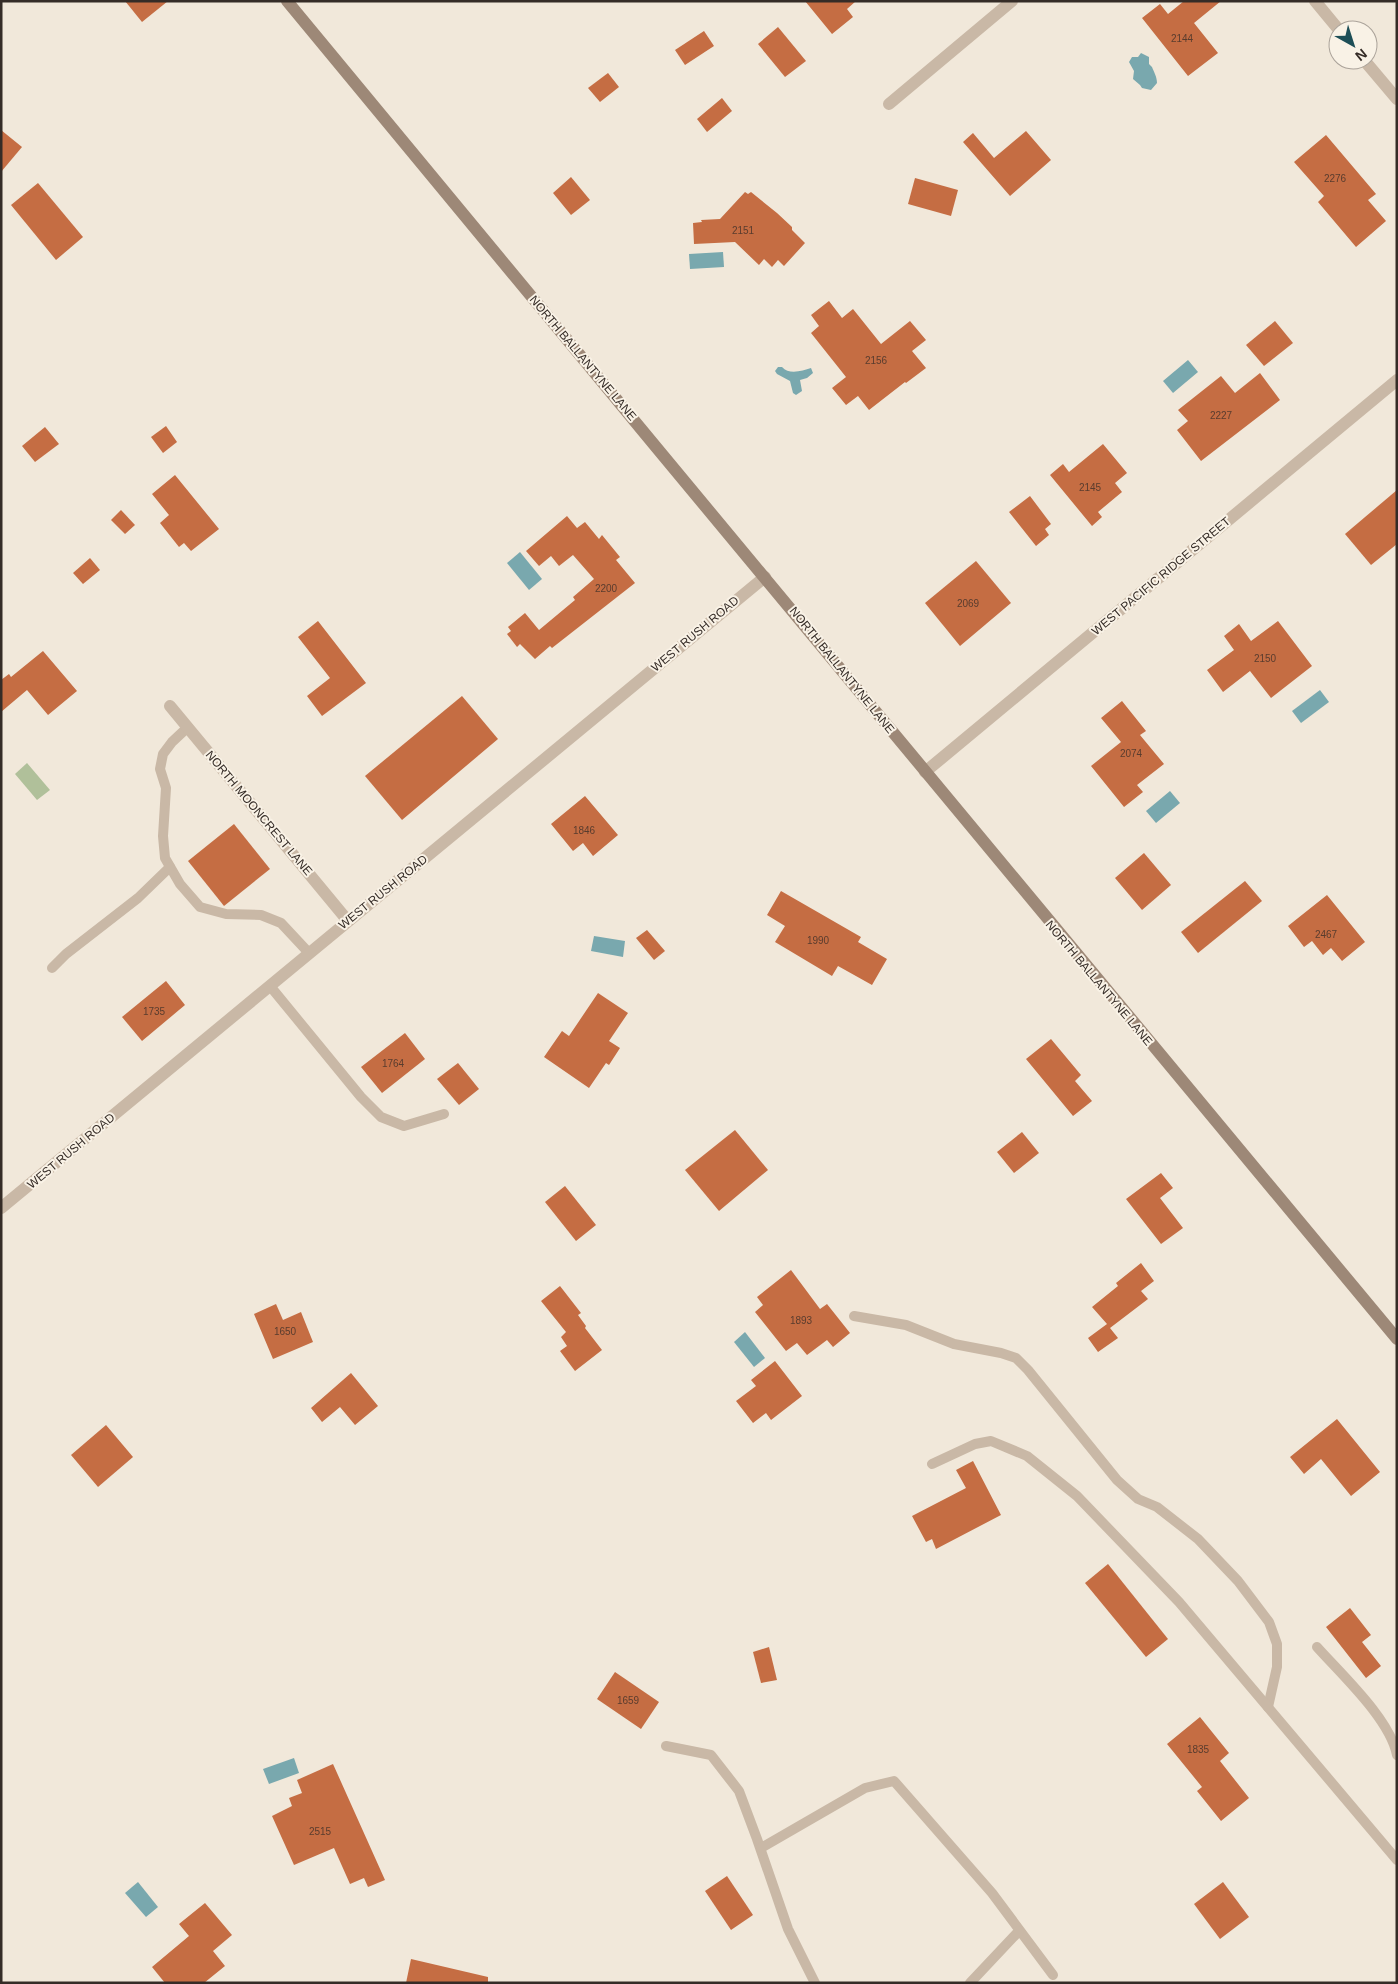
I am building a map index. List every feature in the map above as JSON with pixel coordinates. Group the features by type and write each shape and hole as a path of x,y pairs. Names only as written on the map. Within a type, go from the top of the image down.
{"street":[{"name":"NORTH BALLANTYNE LANE","path":"286,1 765,577 1106,992 1397,1339"},
{"path":"889,104 1012,1"},
{"path":"1315,1 1331,20"},
{"path":"1372,70 1397,99"},
{"name":"WEST PACIFIC RIDGE STREET","path":"925,772 1397,380"},
{"name":"WEST RUSH ROAD","path":"1,1208 765,577"},
{"name":"NORTH MOONCREST LANE","path":"170,706 348,921"}],"lane":[{"path":"188,727 172,742 163,754 160,770 166,788 162,836 165,858 180,884 200,907 226,914 260,915 281,923 309,953"},
{"path":"52,968 66,954 138,898 170,867"},
{"path":"270,986 361,1097 381,1117 404,1126 444,1114"},
{"path":"854,1316 906,1325 954,1344 1001,1353 1016,1358 1028,1370 1117,1480 1138,1499 1157,1507 1198,1539 1238,1581 1269,1622 1277,1644 1277,1667 1268,1707"},
{"path":"932,1464 975,1444 991,1441 1027,1456 1077,1496 1179,1602 1397,1860"},
{"path":"1317,1647 1375,1712 1397,1755"},
{"path":"666,1746 711,1755 739,1791 788,1929 815,1983"},
{"path":"760,1848 865,1788 894,1781 992,1893 1053,1975"},
{"path":"970,1983 1019,1930"}],"green space":[{"path":"27,763 50,790 37,800 15,774"}],"water":[{"path":"1141,53 1149,57 1149,64 1156,77 1157,83 1151,90 1142,88 1133,79 1134,71 1129,62 1132,57 1138,57"},
{"path":"723,252 724,267 690,269 689,254"},
{"path":"1188,360 1198,372 1173,393 1163,381"},
{"path":"778,367 792,372 811,368 813,373 807,378 800,380 802,391 796,395 793,393 790,381 775,371"},
{"path":"520,552 542,579 529,590 507,563"},
{"path":"1320,690 1329,702 1301,723 1292,711"},
{"path":"1170,791 1180,803 1156,823 1146,811"},
{"path":"594,936 625,941 623,957 591,951"},
{"path":"745,1332 765,1358 754,1367 734,1342"},
{"path":"294,1758 299,1773 269,1784 263,1769"},
{"path":"138,1882 158,1907 146,1917 125,1893"}],"building":[{"path":"125,1 168,1 142,22"},
{"path":"805,1 856,1 847,9 853,17 832,34"},
{"path":"1184,1 1221,1 1194,23 1218,53 1188,76 1142,18 1160,4 1168,14"},
{"path":"778,27 806,61 785,77 758,44"},
{"path":"704,31 714,46 685,65 675,50"},
{"path":"608,73 619,87 600,102 588,88"},
{"path":"722,98 732,111 707,132 697,119"},
{"path":"1,130 22,147 1,172"},
{"path":"1026,131 1051,160 1010,196 963,142 973,133 994,158"},
{"path":"1326,135 1376,194 1368,200 1386,221 1356,247 1318,202 1324,196 1294,162"},
{"path":"571,177 590,200 571,215 553,193"},
{"path":"915,178 958,190 951,216 908,204"},
{"path":"38,183 83,237 56,260 11,205"},
{"path":"745,192 748,194 751,192 777,213 805,243 784,266 778,260 772,267 764,259 759,265 735,242 694,244 693,223 702,222 701,220 720,219"},
{"path":"829,301 842,318 853,309 881,344 910,321 926,340 912,351 926,368 869,410 858,396 846,405 832,388 846,377 811,333 819,326 811,315"},
{"path":"1275,321 1293,343 1264,366 1246,345"},
{"path":"1260,373 1280,400 1201,461 1177,430 1188,421 1178,410 1221,376 1235,393"},
{"path":"166,426 177,442 163,453 151,437"},
{"path":"45,427 59,444 35,462 22,446"},
{"path":"1103,444 1127,473 1115,483 1122,492 1098,512 1102,517 1092,526 1050,475 1063,464 1069,472"},
{"path":"175,475 219,529 191,551 184,543 179,547 160,523 169,515 152,494"},
{"path":"1397,490 1397,544 1371,565 1345,534"},
{"path":"1030,496 1051,524 1045,529 1049,535 1036,546 1009,512"},
{"path":"121,510 135,525 125,534 111,520"},
{"path":"567,516 577,528 585,522 599,539 602,535 620,557 616,560 635,583 552,648 550,646 535,659 520,644 517,647 507,634 511,631 508,627 525,613 539,630 575,600 573,597 594,579 573,555 559,566 551,556 539,566 526,551"},
{"path":"90,558 100,570 83,584 73,573"},
{"path":"976,561 1011,603 960,646 925,603"},
{"path":"318,621 366,683 322,716 307,696 330,678 298,637"},
{"path":"1278,621 1312,666 1271,698 1250,671 1223,692 1207,670 1234,650 1224,636 1239,624 1251,641"},
{"path":"43,651 77,691 48,715 27,690 1,712 1,680 9,674 11,677"},
{"path":"462,696 498,739 402,820 365,776"},
{"path":"1122,701 1146,731 1140,735 1164,764 1137,785 1143,792 1124,807 1091,766 1121,742 1101,718"},
{"path":"585,796 618,835 593,856 583,843 573,851 551,824"},
{"path":"234,824 270,869 224,906 188,861"},
{"path":"1144,853 1171,885 1142,910 1115,878"},
{"path":"1245,881 1262,901 1198,953 1181,932"},
{"path":"781,891 861,937 858,942 887,959 872,985 838,966 832,976 775,942 785,926 767,915"},
{"path":"1327,895 1365,942 1342,961 1331,948 1323,955 1312,941 1304,947 1288,926"},
{"path":"647,930 665,951 654,960 636,938"},
{"path":"166,981 185,1005 142,1041 122,1017"},
{"path":"598,993 628,1013 609,1041 620,1048 609,1065 606,1063 589,1088 544,1057 562,1031 569,1036"},
{"path":"405,1033 425,1059 382,1093 361,1067"},
{"path":"1051,1039 1081,1075 1075,1081 1092,1101 1073,1116 1026,1059"},
{"path":"458,1063 479,1089 459,1105 437,1079"},
{"path":"735,1130 768,1170 719,1211 685,1170"},
{"path":"1022,1132 1039,1153 1014,1173 997,1152"},
{"path":"1161,1173 1173,1188 1160,1198 1183,1228 1161,1244 1126,1199"},
{"path":"565,1186 596,1225 576,1241 545,1202"},
{"path":"1141,1263 1154,1281 1141,1291 1148,1299 1110,1328 1118,1338 1098,1352 1088,1338 1107,1324 1092,1307 1118,1286 1116,1283"},
{"path":"791,1270 820,1309 827,1304 850,1333 833,1347 827,1340 807,1355 797,1343 786,1351 755,1312 763,1305 757,1297"},
{"path":"560,1286 581,1313 578,1315 586,1326 585,1328 602,1350 575,1371 560,1351 567,1346 561,1337 566,1332 541,1301"},
{"path":"276,1304 283,1320 301,1312 313,1342 273,1359 254,1314"},
{"path":"775,1361 802,1396 771,1420 766,1413 753,1423 736,1401 756,1386 751,1380"},
{"path":"351,1373 378,1406 355,1425 340,1407 322,1422 311,1408"},
{"path":"1337,1419 1380,1472 1351,1496 1321,1459 1304,1474 1290,1457"},
{"path":"106,1425 133,1457 98,1487 71,1455"},
{"path":"973,1461 1001,1515 936,1549 932,1539 926,1542 912,1516 966,1488 956,1470"},
{"path":"1108,1564 1168,1639 1146,1657 1085,1583"},
{"path":"1350,1608 1371,1635 1362,1642 1381,1666 1366,1678 1326,1627"},
{"path":"769,1647 777,1680 761,1683 753,1652"},
{"path":"615,1672 659,1702 641,1729 597,1699"},
{"path":"1200,1717 1229,1753 1220,1761 1249,1798 1221,1821 1197,1791 1202,1787 1167,1744"},
{"path":"333,1764 385,1880 368,1887 364,1878 350,1884 334,1848 294,1865 272,1816 292,1806 289,1798 302,1793 297,1780"},
{"path":"727,1876 753,1915 731,1930 705,1891"},
{"path":"1223,1882 1249,1917 1220,1939 1194,1904"},
{"path":"205,1903 232,1935 213,1951 225,1966 204,1983 165,1983 152,1967 189,1936 179,1924"},
{"path":"411,1959 488,1977 488,1983 406,1983"}]}
